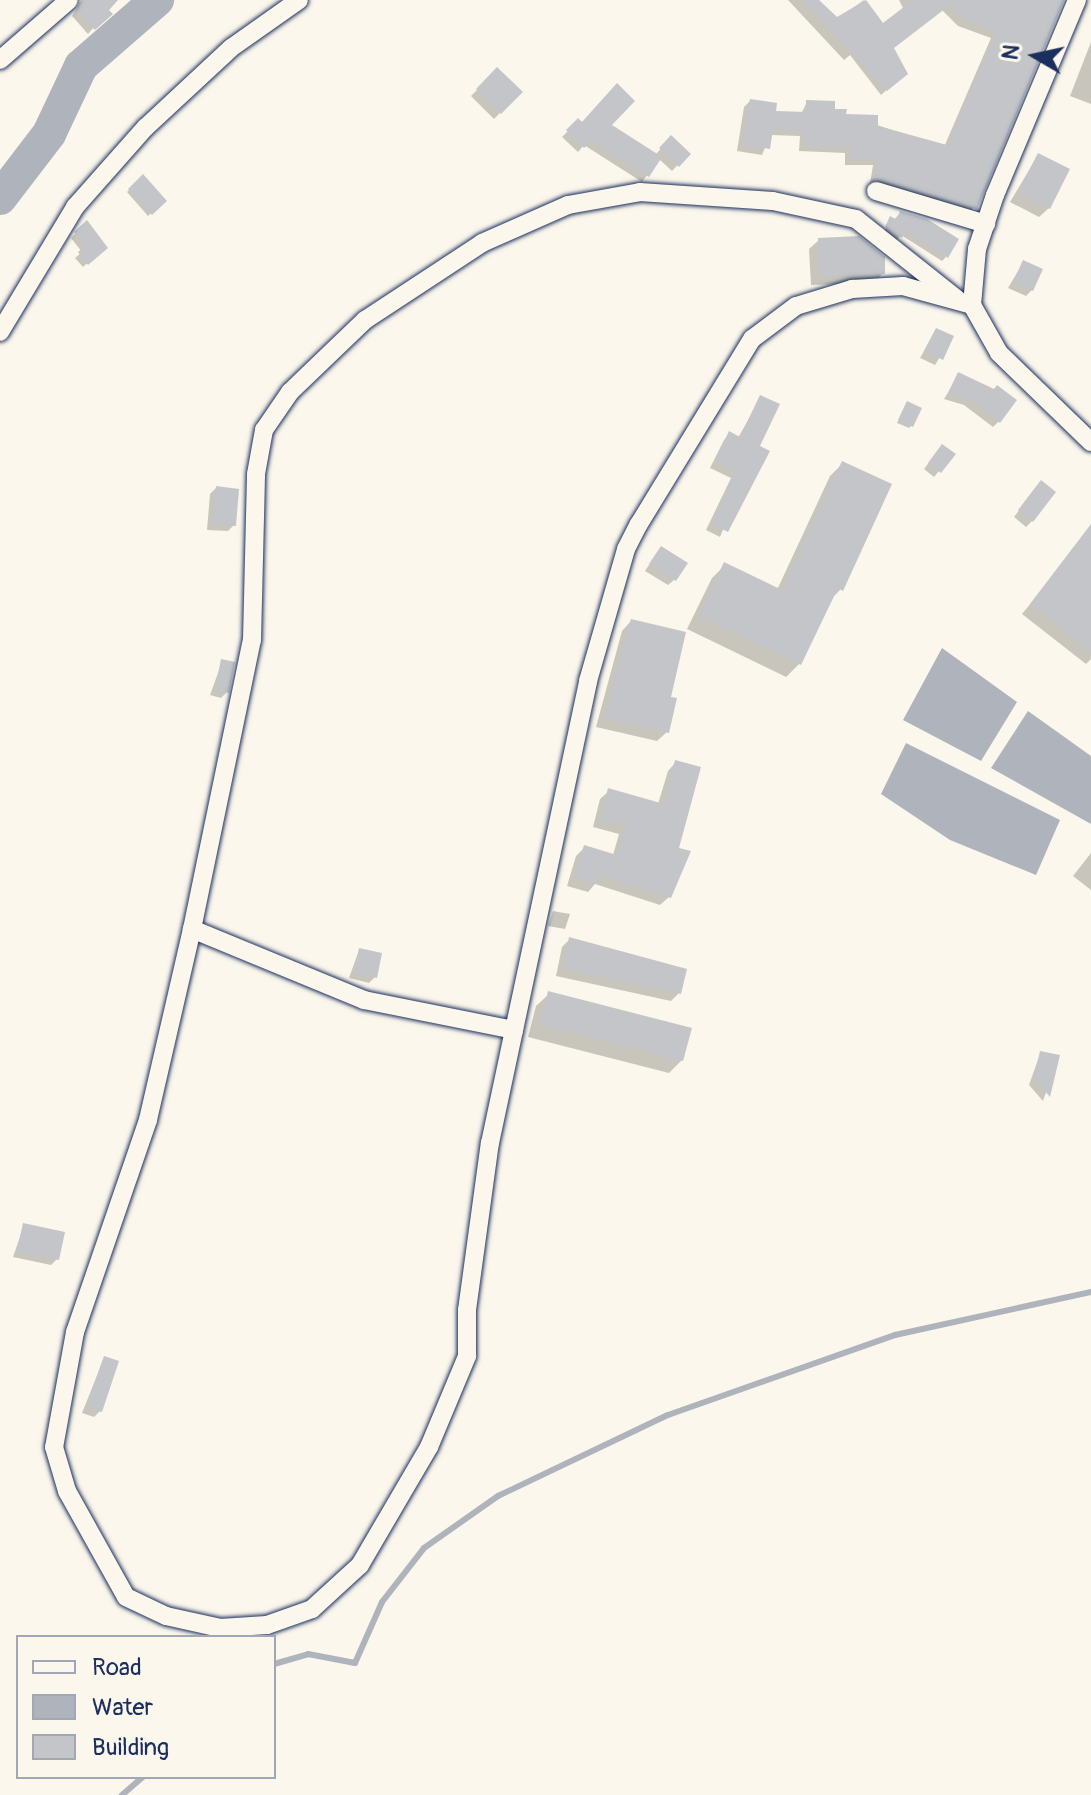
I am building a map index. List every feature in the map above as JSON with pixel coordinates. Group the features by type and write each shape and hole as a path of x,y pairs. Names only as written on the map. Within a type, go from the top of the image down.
{"street":[{"path":"0,60 69,0"},
{"path":"0,332 75,207 145,128 231,48 299,0"},
{"path":"965,302 986,224 1077,0"},
{"path":"876,191 986,224"},
{"path":"965,302 903,286 852,289 796,306 752,339 626,549 588,681 514,1030 480,1212 467,1310 467,1356 401,1499 360,1565 312,1609 267,1625 220,1628 166,1616 126,1597 67,1491 54,1447 75,1332 148,1120 192,929 252,640 256,474 264,430 290,392 365,320 482,243 568,205 640,192 773,201 856,219 965,302 999,353 1091,442"},
{"path":"192,929 364,1000 514,1030"}],"water":[{"path":"942,648 1017,702 981,761 903,720"},
{"path":"1028,711 1091,756 1091,824 991,768"},
{"path":"906,743 1060,820 1036,875 950,840 881,794"}],"building":[{"path":"81,0 118,0 108,9 113,14 95,30 77,9"},
{"path":"803,0 819,0 837,17 866,0 883,23 913,0 1064,0 977,209 875,178 878,160 850,159 851,147 804,146 805,131 773,129 770,149 742,145 750,99 777,103 776,111 806,112 806,100 835,101 835,109 847,109 846,114 878,115 878,126 947,145 996,32 964,20 950,5 894,48 908,74 887,91"},
{"path":"497,67 523,92 501,114 476,89"},
{"path":"617,83 635,101 612,125 662,157 649,177 592,141 584,148 566,130 578,118 582,122"},
{"path":"671,135 691,154 679,167 659,148"},
{"path":"1038,153 1070,169 1050,209 1018,192"},
{"path":"143,174 167,201 152,215 128,189"},
{"path":"900,211 927,219 959,239 948,258 905,231 902,238 885,227 890,216 897,220"},
{"path":"87,220 108,248 88,265 78,252 85,246 74,232"},
{"path":"859,236 885,257 885,274 819,276 818,238"},
{"path":"1023,260 1043,269 1033,291 1013,282"},
{"path":"936,328 954,336 943,360 924,351"},
{"path":"958,372 994,389 997,385 1017,400 1000,423 971,399 948,393"},
{"path":"760,395 780,404 760,446 770,451 728,532 711,524 735,471 715,461 729,431 740,437"},
{"path":"907,401 922,408 913,427 898,420"},
{"path":"942,444 956,454 941,473 928,463"},
{"path":"842,461 892,484 843,591 838,588 801,665 699,616 724,562 782,590"},
{"path":"1041,480 1056,492 1033,522 1018,510"},
{"path":"216,486 239,489 236,526 212,524"},
{"path":"1091,524 1091,652 1030,604"},
{"path":"661,546 688,563 676,581 649,564"},
{"path":"631,619 686,632 671,697 677,698 669,733 604,718"},
{"path":"221,659 235,662 229,693 215,690"},
{"path":"675,760 701,767 679,848 691,851 671,898 600,875 598,884 574,877 584,845 617,855 626,826 600,819 608,788 664,804"},
{"path":"569,937 687,969 681,994 563,968"},
{"path":"359,948 382,953 377,978 354,973"},
{"path":"548,991 692,1028 683,1061 540,1024"},
{"path":"1040,1051 1060,1055 1050,1097 1034,1078"},
{"path":"23,1223 65,1232 59,1260 17,1251"},
{"path":"104,1356 119,1361 102,1412 86,1407"}],"waterway":[{"path":"0,198 49,134 81,66 157,0"},
{"path":"276,1663 308,1654 355,1663 382,1602 424,1548 498,1496 668,1415 895,1335 1091,1292"},
{"path":"122,1795 141,1779"}]}
